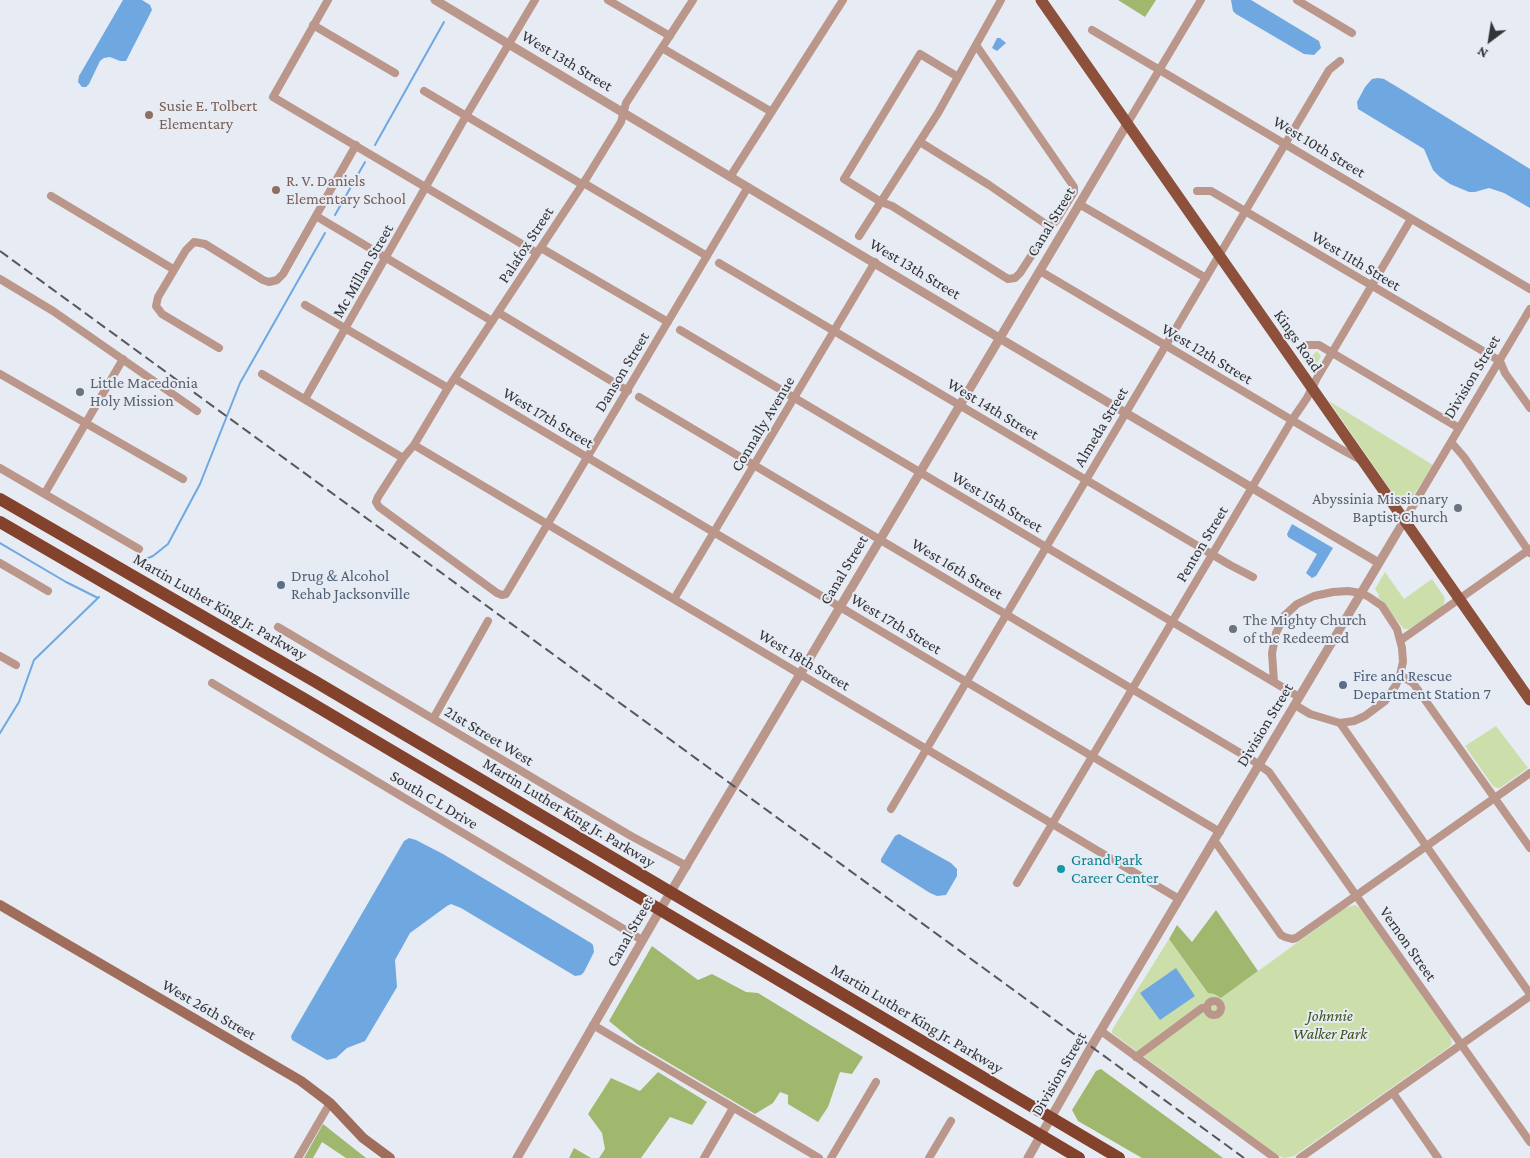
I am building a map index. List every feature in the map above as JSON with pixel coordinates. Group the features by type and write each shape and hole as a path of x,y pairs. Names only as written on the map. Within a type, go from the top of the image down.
{"highway":[{"name":"Martin Luther King Jr. Parkway","path":"0,498 316,682 1119,1158"},
{"path":"0,522 306,700 1079,1158"}],"main road":[{"name":"Kings Road","path":"1040,0 1530,700"},
{"name":"West 26th Street","path":"0,905 302,1081 330,1103 363,1138 390,1158"}],"street":[{"path":"328,0 273,97 539,251 668,322"},
{"name":"West 13th Street","path":"435,0 1379,563"},
{"name":"Mc Millan Street","path":"305,399 466,116 535,0"},
{"path":"608,0 670,36"},
{"name":"Palafox Street","path":"502,595 379,507 376,502 403,458 414,445 448,388 582,184 621,122 626,103 693,0"},
{"path":"730,176 843,0"},
{"path":"859,236 920,142 1001,0"},
{"name":"Canal Street","path":"516,1158 642,940 1201,0"},
{"path":"1297,0 1352,33"},
{"path":"314,26 395,73"},
{"name":"West 10th Street","path":"1092,30 1530,289"},
{"path":"958,77 920,54 844,179 881,202 892,206 1008,279 1014,278 1020,273 1050,227 1056,221 1074,192 1074,187 976,45"},
{"path":"662,48 770,111"},
{"name":"Almeda Street","path":"891,809 1329,70 1340,61"},
{"path":"424,91 707,256"},
{"path":"920,142 989,185 1050,227"},
{"path":"219,348 162,314 156,306 158,297 173,269 194,242 205,244 263,280 274,282 281,276 356,145"},
{"name":"Danson Street","path":"502,595 509,590 748,188"},
{"name":"West 11th Street","path":"1197,191 1211,191 1500,361"},
{"path":"51,196 173,269"},
{"path":"1080,204 1206,278"},
{"path":"316,216 492,321"},
{"name":"Penton Street","path":"1016,884 1292,420 1307,398 1411,219"},
{"name":"Connally Avenue","path":"674,599 875,262"},
{"name":"West 14th Street","path":"719,263 1253,578"},
{"name":"West 12th Street","path":"1040,271 1360,459"},
{"path":"0,279 53,311 197,411"},
{"path":"306,305 448,388"},
{"name":"Division Street","path":"1028,1158 1179,899 1530,309"},
{"path":"499,313 628,391"},
{"name":"West 15th Street","path":"680,330 1274,682 1320,718 1340,723"},
{"path":"1305,345 1318,345 1459,428"},
{"path":"45,493 123,360"},
{"path":"1500,361 1505,373 1530,408"},
{"path":"0,374 183,479"},
{"path":"262,374 403,458"},
{"name":"West 17th Street","path":"455,379 1220,832"},
{"name":"West 16th Street","path":"639,397 1259,764"},
{"path":"1401,640 1529,551 1451,442"},
{"name":"West 18th Street","path":"414,445 1179,899"},
{"path":"0,468 139,549"},
{"path":"0,563 48,591"},
{"path":"1274,682 1273,645 1281,622 1290,609 1301,601 1314,596 1348,591 1362,593 1382,606 1397,629 1401,640 1403,662 1400,675 1392,693 1376,709 1354,721 1340,723 1530,995 1300,1158"},
{"path":"433,719 488,621"},
{"name":"21st Street West","path":"278,627 631,836 687,866"},
{"path":"0,656 16,665"},
{"path":"1400,675 1413,683 1530,848"},
{"name":"South C L Drive","path":"212,683 642,940"},
{"name":"Vernon Street","path":"1259,764 1269,772 1530,1142"},
{"path":"1214,840 1281,935 1289,939 1296,938 1530,773"},
{"path":"1136,1056 1202,1008 1207,1008"},
{"path":"593,1025 819,1158"},
{"path":"1101,1031 1275,1158"},
{"path":"831,1158 876,1082"},
{"path":"1393,1093 1438,1158"},
{"path":"298,1158 330,1103"},
{"path":"704,1158 733,1108"},
{"path":"929,1158 951,1121"}],"green space":[{"path":"1118,0 1156,0 1145,17"},
{"path":"1317,351 1321,356 1318,362 1308,366 1304,362 1303,357 1311,357"},
{"path":"1329,401 1433,465 1410,501 1406,504 1398,501"},
{"path":"1385,572 1404,599 1432,579 1445,598 1442,607 1409,629 1404,629 1378,597 1379,595 1375,589"},
{"path":"1496,726 1528,768 1500,788 1493,786 1465,746"},
{"name":"Johnnie Walker Park","path":"1355,905 1360,908 1450,1034 1452,1044 1294,1156 1284,1158 1279,1156 1112,1033 1112,1030 1169,939 1208,993 1221,998 1345,908"},
{"path":"1216,910 1258,971 1221,998 1208,993 1169,939 1177,925 1192,942"},
{"path":"652,946 698,980 712,974 746,992 758,993 863,1057 852,1074 840,1072 828,1107 818,1122 788,1104 788,1095 780,1092 773,1103 755,1114 637,1044 609,1021"},
{"path":"1101,1069 1223,1158 1142,1158 1078,1121 1072,1110 1096,1071"},
{"path":"658,1072 707,1102 692,1125 670,1117 641,1158 599,1158 605,1149 602,1133 588,1114 611,1078 640,1091"},
{"path":"323,1124 366,1158 346,1158 322,1142 313,1158 304,1158"},
{"path":"574,1148 591,1158 569,1158"}],"water":[{"path":"123,0 142,0 150,5 152,10 126,61 110,57 104,58 100,61 89,84 86,87 82,87 78,82 79,76"},
{"path":"1231,0 1251,0 1319,41 1321,48 1314,55 1304,54 1236,14 1233,11"},
{"path":"997,38 1006,43 997,51 992,48"},
{"path":"1372,79 1384,79 1530,169 1530,208 1504,193 1489,188 1469,192 1450,184 1433,170 1424,149 1358,109 1357,102 1365,87"},
{"path":"1292,524 1333,548 1316,576 1312,578 1306,573 1317,554 1288,537 1287,534"},
{"path":"899,834 951,863 957,869 957,876 946,895 937,896 930,893 881,862 895,836"},
{"path":"409,838 443,854 591,943 594,952 584,972 581,975 575,976 461,908 451,904 410,933 395,960 397,987 365,1041 347,1048 336,1058 327,1060 292,1040 291,1036 404,841"},
{"path":"1176,968 1195,996 1160,1020 1140,993"}],"waterway":[{"path":"375,145 444,22"},
{"path":"335,215 365,162"},
{"path":"139,562 153,556 168,544 200,484 240,383 325,233"},
{"path":"0,543 66,582 98,598"},
{"path":"0,733 19,702 34,660 99,597"}],"railway":[{"path":"0,251 1244,1158"}],"place":[{"name":"Susie E. Tolbert Elementary","path":"149,115"},
{"name":"R. V. Daniels Elementary School","path":"276,190"},
{"name":"Little Macedonia Holy Mission","path":"80,392"},
{"name":"Abyssinia Missionary Baptist Church","path":"1458,508"},
{"name":"Drug & Alcohol Rehab Jacksonville","path":"281,585"},
{"name":"The Mighty Church of the Redeemed","path":"1233,629"},
{"name":"Fire and Rescue Department Station 7","path":"1343,685"},
{"name":"Grand Park Career Center","path":"1061,869"}]}
